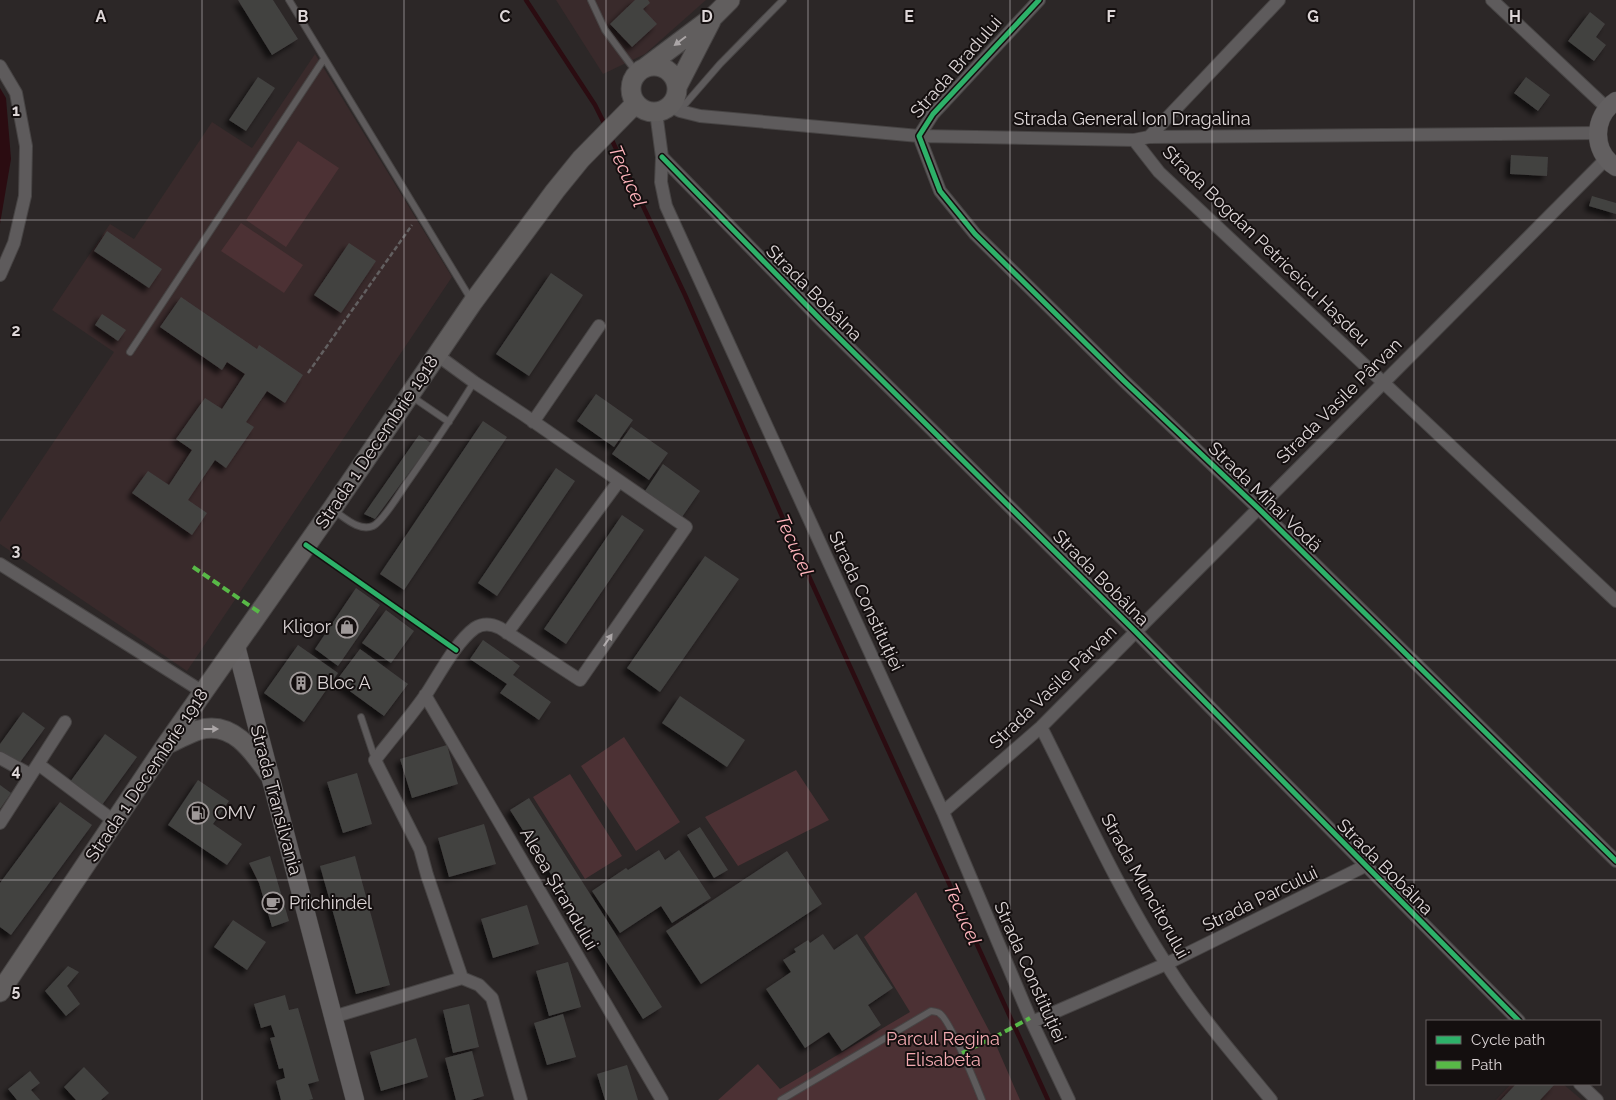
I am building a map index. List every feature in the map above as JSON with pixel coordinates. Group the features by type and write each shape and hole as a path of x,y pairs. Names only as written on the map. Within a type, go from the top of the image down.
{"main road":[{"path":"714,16 677,88 675,97 668,110 644,110 636,103 631,93 631,82 641,70 714,16 730,0"},
{"path":"641,70 656,66 666,69 674,77 677,88"},
{"name":"Strada 1 Decembrie 1918","path":"0,992 166,745 332,509 473,302 527,227 581,159 636,103"},
{"path":"1611,104 1598,124 1597,133 1598,142 1611,162"},
{"name":"Strada Transilvania","path":"236,646 355,1100"},
{"path":"166,745 200,729 220,729 237,736 253,751 269,774"}],"street":[{"name":"Strada Bradului","path":"919,136 933,114 1039,0"},
{"path":"1149,137 1279,0"},
{"path":"1492,0 1611,104"},
{"path":"0,66 16,93 26,146 25,196 14,243 0,275"},
{"name":"Strada General Ion Dragalina","path":"668,110 700,116 919,136 1134,140 1149,137 1597,133"},
{"name":"Strada Constituției","path":"668,110 661,182 666,206 943,812 1032,1022 1068,1100"},
{"name":"Strada Mihai Vodă","path":"919,136 940,191 970,229 1124,381 1258,508 1616,861"},
{"name":"Strada Bogdan Petriceicu Hașdeu","path":"1134,140 1159,172 1616,601"},
{"name":"Strada Bobâlna","path":"662,157 821,320 1136,632 1518,1020"},
{"name":"Strada Vasile Pârvan","path":"943,812 1041,726 1382,382 1611,162"},
{"path":"533,422 599,326"},
{"path":"437,355 686,527 580,680 494,625 476,627 456,650 425,695 375,760 420,849 426,876 462,978"},
{"path":"507,633 619,481"},
{"path":"0,564 203,692"},
{"name":"Aleea Ștrandului","path":"425,695 662,1100"},
{"path":"0,823 65,722"},
{"name":"Strada Muncitorului","path":"1041,726 1136,915 1166,964 1201,1013 1271,1100"},
{"path":"0,758 31,775"},
{"path":"38,764 114,821"},
{"name":"Strada Parcului","path":"1032,1022 1166,964 1365,866"},
{"path":"333,1017 462,978 479,985 492,998 521,1100"},
{"path":"1581,1085 1596,1100"}],"lane":[{"path":"290,0 473,302"},
{"path":"592,0 605,30 641,70"},
{"path":"668,110 720,64 783,0"},
{"path":"130,352 324,59"},
{"path":"332,509 355,525 365,528 375,526 449,422 474,382"},
{"path":"409,395 449,422"},
{"path":"361,717 375,760"},
{"path":"781,1100 931,1011 938,1012 944,1018 962,1053 982,1100"}],"path":[{"path":"308,372 419,215"}],"shaded area":[{"path":"556,0 706,0 645,54 603,74"},
{"path":"315,54 452,277 187,671 0,544 0,522 114,352 52,310 110,224 134,239 212,122 252,148"},
{"path":"0,88 6,98 11,159 0,224"},
{"path":"1510,1085 1564,1085 1582,1100 1496,1100"}],"green space":[{"path":"298,141 339,168 286,247 246,220"},
{"path":"241,223 303,265 284,293 221,251"},
{"path":"624,737 680,822 636,851 581,766"},
{"path":"796,770 829,820 738,866 705,817"},
{"path":"570,774 622,856 585,879 533,797"},
{"name":"Parcul Regina Elisabeta","path":"916,892 993,1038 1020,1100 718,1100 758,1064 780,1089 910,1012 864,937"}],"building":[{"path":"238,0 273,0 298,39 272,55"},
{"path":"635,0 648,0 650,3 643,9 657,24 632,47 610,24"},
{"path":"1590,12 1605,24 1596,37 1606,45 1594,61 1568,41"},
{"path":"258,77 275,88 246,131 229,120"},
{"path":"1526,77 1550,95 1538,111 1514,93"},
{"path":"1511,155 1548,157 1547,176 1510,174"},
{"path":"1592,196 1616,203 1616,214 1589,206"},
{"path":"107,231 162,269 149,288 94,251"},
{"path":"349,243 376,261 341,313 314,295"},
{"path":"551,273 583,295 529,376 496,354"},
{"path":"181,297 257,349 259,345 303,375 285,403 267,391 246,422 254,427 226,468 215,460 188,500 207,513 192,535 132,493 148,471 169,485 192,450 176,439 205,398 222,409 245,374 227,362 222,370 160,327"},
{"path":"102,314 126,330 118,341 95,325"},
{"path":"596,394 633,420 614,447 577,421"},
{"path":"483,421 507,437 404,590 380,574"},
{"path":"631,427 668,453 649,480 612,454"},
{"path":"419,435 431,443 375,519 364,514"},
{"path":"663,464 700,491 682,517 645,491"},
{"path":"556,468 575,481 497,596 478,583"},
{"path":"622,515 644,530 566,644 544,629"},
{"path":"705,556 739,579 660,692 627,668"},
{"name":"Kligor","path":"356,588 380,605 338,666 315,649"},
{"path":"386,610 414,631 391,663 362,643"},
{"path":"483,640 520,666 513,675 551,702 539,720 500,693 507,684 470,659"},
{"name":"Bloc A","path":"298,645 338,673 304,722 264,693"},
{"path":"360,649 408,684 384,716 336,681"},
{"path":"680,696 745,740 727,767 662,723"},
{"path":"23,712 45,728 18,765 0,752 0,744"},
{"path":"105,734 137,757 102,805 70,782"},
{"path":"447,745 458,784 412,798 400,759"},
{"path":"357,773 372,824 343,833 327,782"},
{"name":"OMV","path":"198,780 229,801 213,824 242,844 227,865 168,825"},
{"path":"0,785 11,793 0,809"},
{"path":"529,798 662,1007 643,1019 510,810"},
{"path":"60,802 92,825 11,935 0,927 0,883"},
{"path":"484,824 496,864 449,877 438,838"},
{"path":"700,827 728,870 714,878 687,835"},
{"path":"659,850 665,860 679,850 711,898 672,923 661,906 620,933 592,891 626,868 628,870"},
{"path":"787,851 822,904 701,984 666,931"},
{"path":"270,856 289,921 272,927 259,883 249,863"},
{"path":"355,856 390,985 356,994 320,866"},
{"path":"527,905 539,944 493,958 481,919"},
{"path":"233,920 266,942 247,970 214,947"},
{"path":"823,934 834,950 857,934 893,988 868,1005 881,1025 842,1051 829,1032 805,1048 766,989 791,972 783,960 796,952 794,949 808,940 810,943"},
{"path":"568,962 581,1007 549,1016 536,971"},
{"path":"68,966 79,972 67,986 80,1004 66,1016 45,991"},
{"path":"285,995 289,1010 298,1008 319,1081 308,1084 313,1099 309,1100 281,1100 276,1081 285,1078 283,1068 279,1069 270,1038 275,1037 271,1025 261,1028 254,1004"},
{"path":"469,1004 479,1047 453,1053 443,1010"},
{"path":"563,1014 576,1057 547,1065 534,1023"},
{"path":"416,1038 428,1077 381,1091 370,1052"},
{"path":"472,1051 484,1096 471,1100 456,1100 445,1058"},
{"path":"627,1065 638,1100 605,1100 597,1074"},
{"path":"84,1067 109,1093 101,1100 76,1100 64,1087"},
{"path":"30,1071 40,1083 31,1090 40,1100 17,1100 8,1089"},
{"path":"1515,1085 1554,1085 1540,1100 1501,1100"}],"waterway":[{"name":"Tecucel","path":"526,0 595,105 606,127"},
{"name":"Tecucel","path":"610,136 685,295 795,546 1048,1100"}],"marked path":[{"path":"193,567 259,612"},
{"path":"962,1053 1030,1018"}],"cycle path":[{"path":"1039,0 933,114 919,136 940,191 975,234 1124,381 1258,508 1616,861"},
{"path":"662,157 821,320 1136,632 1518,1020"},
{"path":"306,545 456,650"}],"place":[{"name":"Kligor","path":"347,627"},
{"name":"Bloc A","path":"301,683"},
{"name":"OMV","path":"198,813"},
{"name":"Prichindel","path":"273,903"}]}
